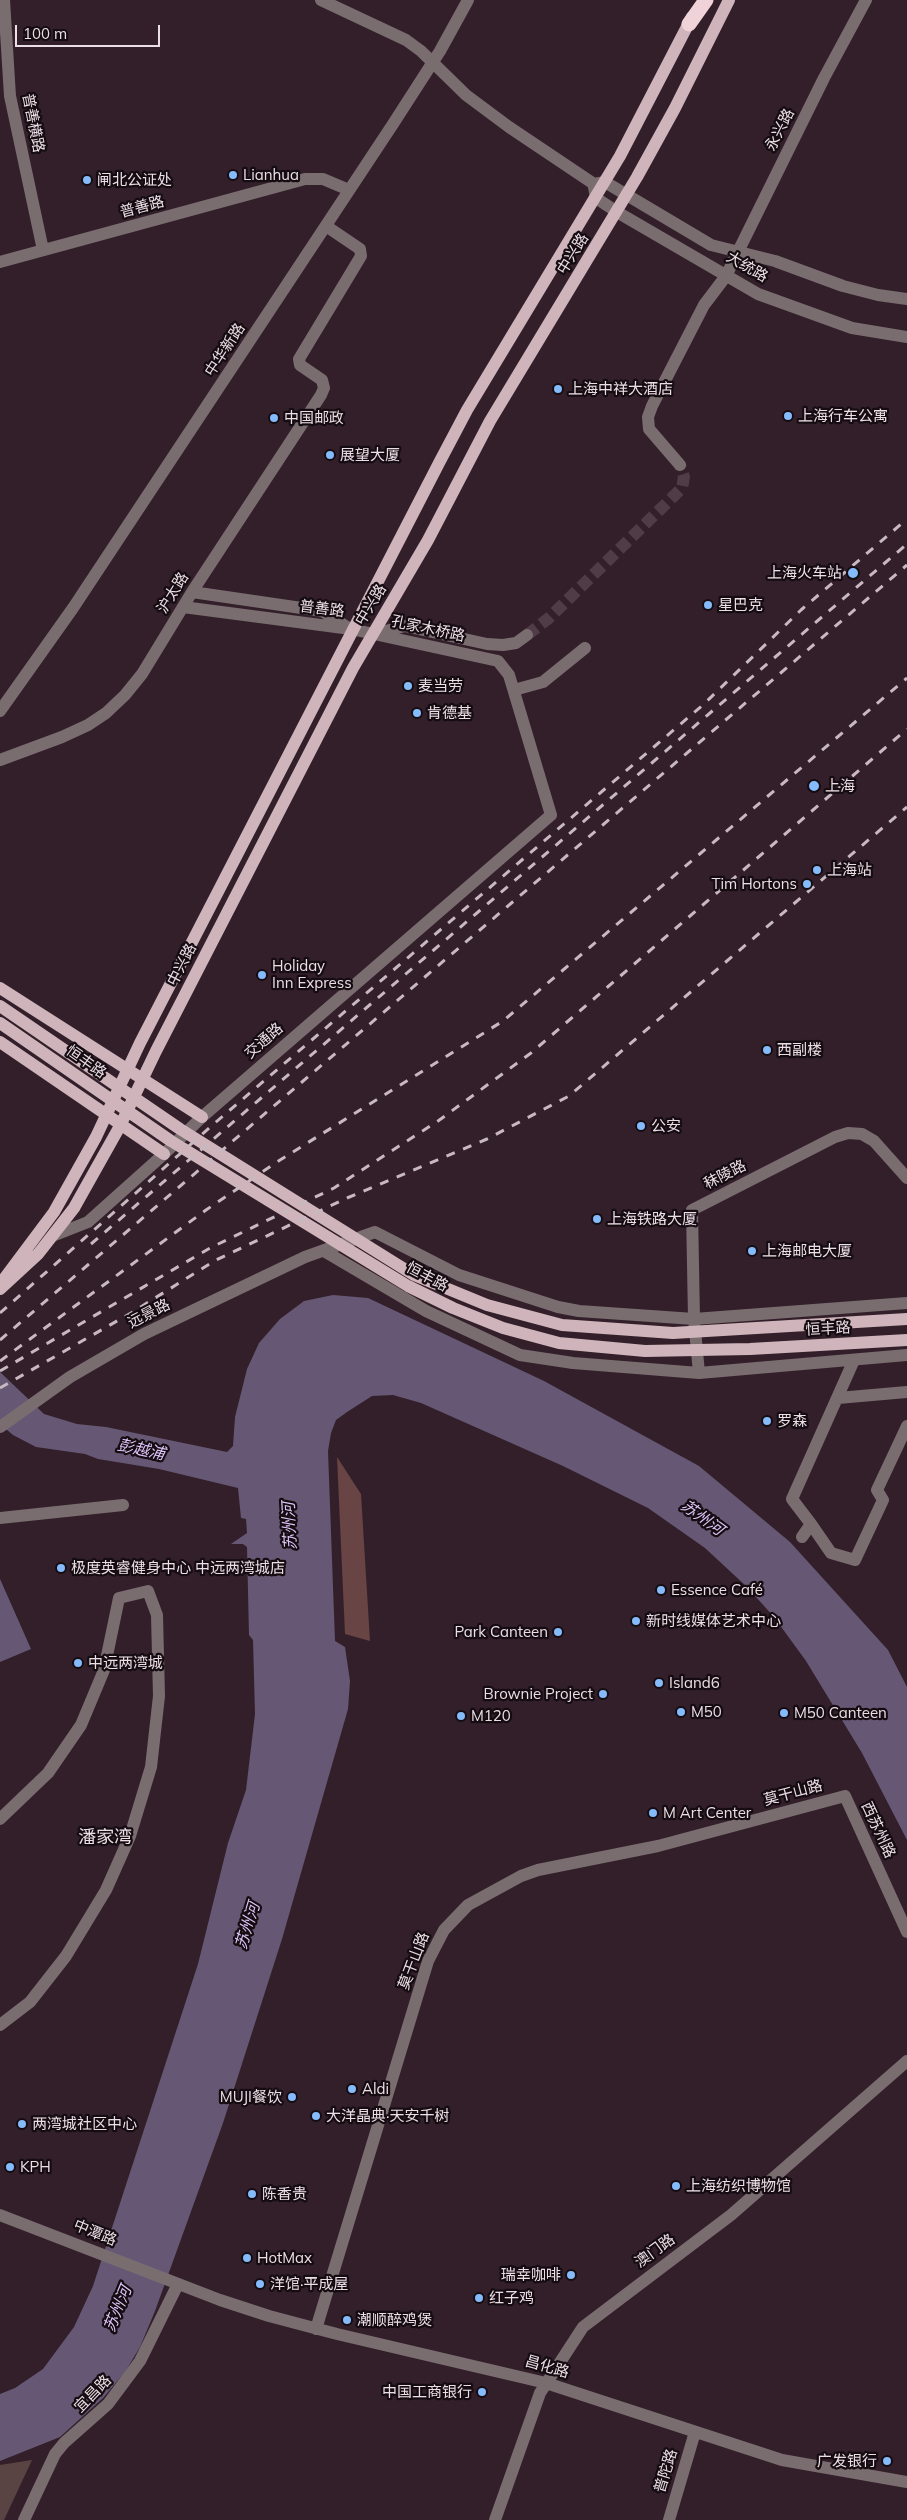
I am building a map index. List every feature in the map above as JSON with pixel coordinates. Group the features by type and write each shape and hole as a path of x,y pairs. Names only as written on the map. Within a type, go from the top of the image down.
{"highway":[{"path":"689,24 706,0"}],"main road":[{"name":"中兴路","path":"43,1228 62,1199 106,1116 128,1068 352,629 467,410 596,198 600,183 701,0"},
{"name":"中兴路","path":"55,1235 74,1208 120,1126 142,1078 349,677 428,540 490,421 626,196 675,108 729,0"},
{"name":"恒丰路","path":"0,988 202,1117"},
{"name":"恒丰路","path":"0,1006 180,1129 414,1275 487,1305 562,1325 674,1333 907,1319"},
{"name":"恒丰路","path":"0,1023 171,1141 408,1286 453,1308 503,1328 559,1343 645,1351 750,1349 907,1340"},
{"path":"0,1042 120,1126 164,1154"},
{"name":"交通路","path":"0,1289 3,1280 43,1228"},
{"name":"交通路","path":"0,1289 55,1235"}],"street":[{"name":"普善横路","path":"4,0 10,96 43,250"},
{"name":"大统路","path":"321,0 406,40 433,62 482,108 600,183 711,245 775,261 843,286 878,295 907,299"},
{"name":"中华新路","path":"0,711 73,608 326,226 433,62 468,0"},
{"name":"永兴路","path":"680,465 649,429 648,417 704,305 726,276 812,102 866,0"},
{"name":"普善路","path":"0,262 305,180 323,179 349,190"},
{"name":"大统路","path":"596,198 758,294 832,322 868,332 907,337"},
{"name":"沪太路","path":"0,760 62,737 106,713 125,695 142,674 192,592 324,388 322,380 300,365 299,359 301,352 361,256 360,249 326,226"},
{"name":"普善路","path":"192,592 322,611 352,629"},
{"name":"普善路","path":"183,607 352,629"},
{"path":"373,634 405,626 487,644 503,645 516,643 527,635"},
{"name":"孔家木桥路","path":"352,629 498,661 509,674 514,690"},
{"path":"514,690 543,682 585,648"},
{"name":"交通路","path":"55,1235 88,1222 202,1117 551,815 514,690"},
{"name":"秣陵路","path":"699,1373 694,1319 692,1210 834,1137 848,1133 862,1134 874,1141 907,1178"},
{"name":"远景路","path":"0,1427 97,1360 144,1334 269,1274 376,1232 459,1275 558,1307 625,1315 694,1319 907,1303"},
{"path":"324,1251 426,1311 520,1355 573,1363 699,1373 907,1355"},
{"path":"854,1360 792,1499 830,1553 855,1560 883,1500 877,1490 907,1426"},
{"path":"838,1398 907,1392"},
{"path":"0,1518 123,1505"},
{"path":"802,1538 811,1524"},
{"path":"0,1819 48,1773 81,1725 104,1670 120,1598 148,1591 156,1615 159,1696 151,1767 130,1836 106,1890 66,1956 30,2002 0,2025"},
{"name":"西苏州路","path":"845,1796 907,1932"},
{"name":"莫干山路","path":"316,2329 428,1961 444,1930 458,1912 477,1900 538,1870 658,1846 845,1796"},
{"name":"澳门路","path":"495,2520 532,2414 546,2383 574,2338 593,2318 731,2215 907,2062"},
{"name":"中潭路","path":"0,2215 174,2282"},
{"name":"昌化路","path":"174,2282 245,2309 316,2329 546,2383 782,2460 907,2482"},
{"name":"宜昌路","path":"24,2520 56,2454 64,2443 108,2404 140,2361 174,2282"},
{"name":"普陀路","path":"669,2520 695,2432"}],"shaded area":[{"path":"337,1457 361,1494 370,1641 345,1634"},
{"path":"32,2460 4,2520 0,2520 0,2465"}],"water":[{"path":"333,1295 368,1298 544,1381 699,1466 790,1542 888,1650 907,1687 907,1840 862,1753 806,1661 774,1617 747,1587 705,1548 648,1508 563,1466 421,1403 393,1395 372,1396 347,1412 336,1420 331,1433 328,1451 335,1641 345,1647 350,1681 348,1709 282,1939 223,2123 155,2311 140,2347 125,2372 103,2398 60,2437 0,2461 0,2394 15,2388 43,2369 74,2327 93,2286 198,1964 228,1843 246,1790 255,1714 253,1640 249,1635 247,1547 243,1544 231,1544 247,1533 246,1519 241,1518 238,1488 159,1469 98,1459 85,1454 36,1447 13,1435 0,1424 0,1372 44,1414 77,1424 106,1427 227,1452 233,1446 235,1417 247,1369 259,1343 280,1319 304,1301"},
{"path":"0,1579 31,1649 0,1662"}],"tunnel":[{"path":"527,635 549,618 682,488 684,477 680,465"}],"railway":[{"path":"0,1313 216,1122 704,704 801,610 907,519"},
{"path":"91,1244 907,544"},
{"path":"0,1340 907,565"},
{"path":"0,1361 206,1210 280,1160 503,1021 907,678"},
{"path":"0,1371 210,1248 334,1188 438,1121 531,1053 907,729"},
{"path":"0,1388 131,1313 216,1260 347,1198 487,1139 569,1096 907,807"}],"place":[{"name":"Lianhua","path":"233,175"},
{"name":"闸北公证处","path":"87,180"},
{"name":"上海中祥大酒店","path":"558,389"},
{"name":"上海行车公寓","path":"788,416"},
{"name":"中国邮政","path":"274,418"},
{"name":"展望大厦","path":"330,455"},
{"name":"上海火车站","path":"853,573"},
{"name":"星巴克","path":"708,605"},
{"name":"麦当劳","path":"408,686"},
{"name":"肯德基","path":"417,713"},
{"name":"上海","path":"814,786"},
{"name":"上海站","path":"817,870"},
{"name":"Tim Hortons","path":"807,884"},
{"name":"Holiday Inn Express","path":"262,975"},
{"name":"西副楼","path":"767,1050"},
{"name":"公安","path":"641,1126"},
{"name":"上海铁路大厦","path":"597,1219"},
{"name":"上海邮电大厦","path":"752,1251"},
{"name":"罗森","path":"767,1421"},
{"name":"极度英睿健身中心 中远两湾城店","path":"61,1568"},
{"name":"Essence Café","path":"661,1590"},
{"name":"新时线媒体艺术中心","path":"636,1621"},
{"name":"Park Canteen","path":"558,1632"},
{"name":"中远两湾城","path":"78,1663"},
{"name":"Island6","path":"659,1683"},
{"name":"Brownie Project","path":"603,1694"},
{"name":"M50","path":"681,1712"},
{"name":"M50 Canteen","path":"784,1713"},
{"name":"M120","path":"461,1716"},
{"name":"M Art Center","path":"653,1813"},
{"name":"Aldi","path":"352,2089"},
{"name":"MUJI餐饮","path":"292,2097"},
{"name":"大洋晶典·天安千树","path":"316,2116"},
{"name":"两湾城社区中心","path":"22,2124"},
{"name":"KPH","path":"10,2167"},
{"name":"上海纺织博物馆","path":"676,2186"},
{"name":"陈香贵","path":"252,2194"},
{"name":"HotMax","path":"247,2258"},
{"name":"瑞幸咖啡","path":"571,2275"},
{"name":"洋馆·平成屋","path":"260,2284"},
{"name":"红子鸡","path":"479,2298"},
{"name":"潮顺醉鸡煲","path":"347,2320"},
{"name":"中国工商银行","path":"482,2392"},
{"name":"广发银行","path":"887,2461"}],"district":[{"name":"潘家湾","path":"105,1838"}],"water label":[{"name":"彭越浦","path":"141,1450"},
{"name":"苏州河","path":"702,1518"},
{"name":"苏州河","path":"290,1526"},
{"name":"苏州河","path":"248,1926"},
{"name":"苏州河","path":"118,2309"}]}
